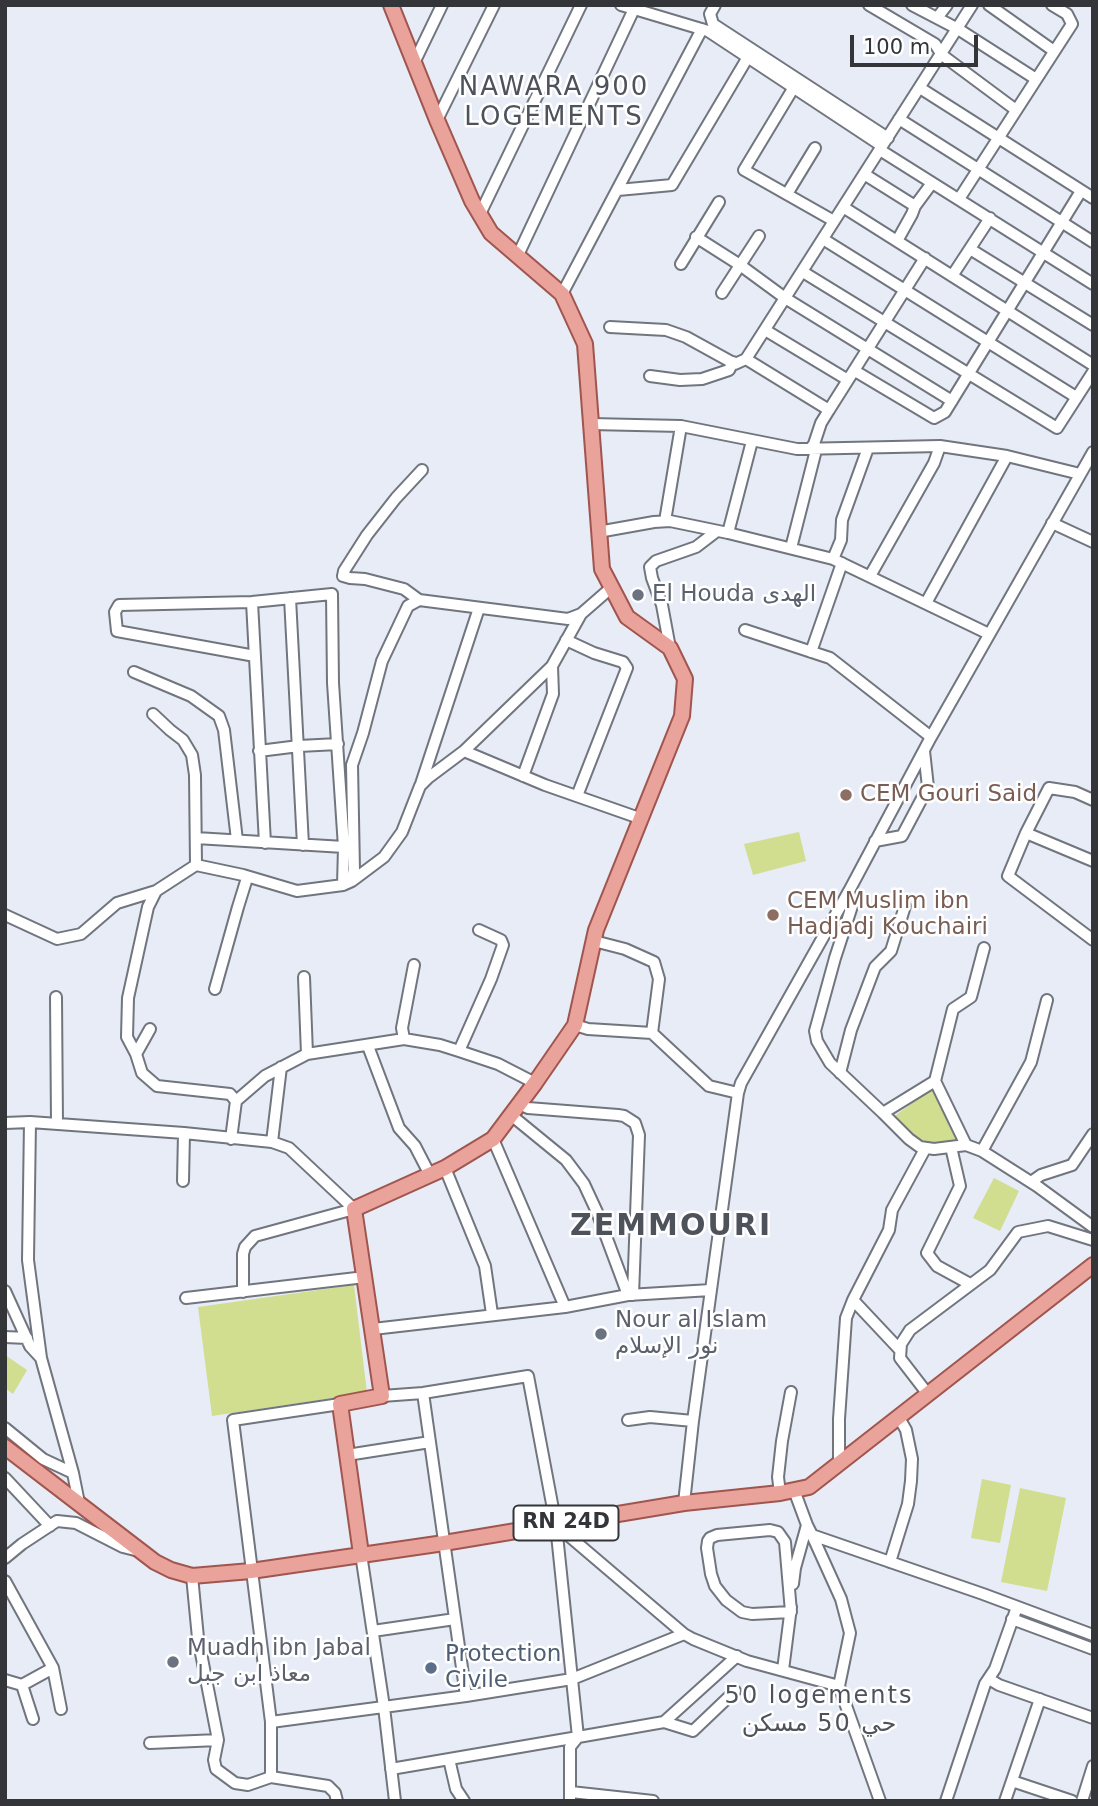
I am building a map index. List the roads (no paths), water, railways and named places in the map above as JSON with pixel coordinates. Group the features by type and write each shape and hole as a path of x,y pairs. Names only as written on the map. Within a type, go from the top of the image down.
{"main road":[{"path":"361,1554 340,1404 382,1396 354,1209 445,1168 493,1139 575,1025 596,930 681,716 685,680 670,648 628,617 602,569 585,344 562,294 491,233 472,201 391,5"},
{"name":"RN 24D","path":"5,1447 155,1562 192,1576 251,1571 444,1543 684,1503 787,1492 809,1487 1093,1265"}],"street":[{"path":"414,63 442,5"},
{"path":"437,121 494,5"},
{"path":"480,214 581,5"},
{"path":"621,5 708,31 883,145"},
{"path":"715,5 710,14 713,24 932,183 1093,284"},
{"path":"870,5 935,44 942,55 1016,110"},
{"path":"912,5 958,29 1036,79"},
{"path":"937,18 947,5"},
{"path":"610,327 666,330 686,337 735,364 747,359 972,5"},
{"path":"989,5 1054,51"},
{"path":"959,199 1072,24 1062,8"},
{"path":"519,256 634,9"},
{"path":"562,294 702,29"},
{"path":"618,190 672,185 748,57"},
{"path":"794,87 744,170 834,221"},
{"path":"920,88 1093,198"},
{"path":"900,119 1093,242"},
{"path":"788,194 815,148"},
{"path":"864,174 915,206"},
{"path":"897,241 915,206 932,183"},
{"path":"765,330 934,418 945,412 1081,191"},
{"path":"681,264 719,202"},
{"path":"843,207 1093,365"},
{"path":"952,276 990,219"},
{"path":"722,293 759,236"},
{"path":"696,237 785,298 952,401"},
{"path":"823,239 1076,397"},
{"path":"970,249 1093,325"},
{"path":"791,548 821,423 925,258"},
{"path":"803,272 1057,428 1093,372"},
{"path":"747,359 829,410"},
{"path":"650,376 680,380 702,379 729,370 733,362"},
{"path":"591,424 681,426 797,449 940,446 1007,456 1080,474"},
{"path":"665,521 681,426"},
{"path":"670,648 662,605 650,567 656,561 696,547 723,532 752,441"},
{"path":"870,576 934,463 940,446"},
{"path":"811,652 837,561 842,520 868,449"},
{"path":"684,1503 741,1083 849,891 931,737 1093,452"},
{"path":"926,603 1007,456"},
{"path":"422,470 396,498 368,535 344,571 344,576 404,589 419,600 568,619 581,614"},
{"path":"598,532 665,521 791,548 837,561 989,634"},
{"path":"1052,523 1093,542"},
{"path":"420,786 464,751 552,666 581,614 612,587"},
{"path":"255,656 117,631 115,612 119,605 252,602 332,594 333,682 344,847 352,878"},
{"path":"290,598 303,845"},
{"path":"352,878 352,765 382,661 408,606 419,600"},
{"path":"252,602 265,843"},
{"path":"5,915 57,939 81,934 117,903 156,891 196,865 297,891 352,878 384,857 402,832 479,608"},
{"path":"745,630 830,658 931,737"},
{"path":"566,640 623,662 627,668 577,796"},
{"path":"523,776 553,694 552,666"},
{"path":"134,672 191,696 219,716 225,730 237,840"},
{"path":"153,714 183,740 192,755 195,775 196,865"},
{"path":"259,751 338,744"},
{"path":"464,751 523,776 642,819"},
{"path":"875,841 902,836 928,787 924,751"},
{"path":"1093,800 1075,792 1049,788 1008,876 1093,940"},
{"path":"1026,833 1093,861"},
{"path":"196,838 344,847"},
{"path":"215,989 247,878"},
{"path":"156,891 148,907 128,998 127,1037 142,1073 157,1086 230,1094 236,1101"},
{"path":"849,891 852,906 815,1031 817,1041 830,1063 920,1147 934,1149 966,1145 982,1151 1093,1226"},
{"path":"840,1073 851,1030 875,967 891,951 905,906"},
{"path":"459,1051 503,945 502,940 478,930"},
{"path":"594,941 625,949 654,962 659,979 652,1033"},
{"path":"966,1145 935,1081 953,1009 971,997 984,948"},
{"path":"404,1039 402,1028 414,965"},
{"path":"304,977 307,1054"},
{"path":"56,997 57,1124"},
{"path":"982,1151 1031,1062 1047,1000"},
{"path":"575,1025 588,1029 652,1033 709,1086 738,1093"},
{"path":"136,1054 150,1029"},
{"path":"231,1139 236,1101 265,1076 307,1054 404,1039 459,1051 498,1065 535,1083"},
{"path":"369,1046 399,1128 415,1146 430,1175"},
{"path":"272,1142 281,1067"},
{"path":"883,1112 935,1081"},
{"path":"515,1109 618,1115 635,1123 639,1135 631,1295"},
{"path":"515,1109 566,1160 584,1184 631,1295"},
{"path":"30,1122 28,1259 41,1358 79,1503"},
{"path":"5,1123 30,1122 272,1142 289,1148 354,1209"},
{"path":"183,1181 184,1133"},
{"path":"1031,1182 1041,1175 1072,1165 1093,1134"},
{"path":"493,1139 565,1307"},
{"path":"951,1147 960,1186 928,1253 937,1266 970,1284"},
{"path":"839,1462 846,1318 889,1230 892,1210 925,1149"},
{"path":"445,1168 485,1266 492,1314"},
{"path":"243,1292 243,1254 245,1247 255,1236 354,1209"},
{"path":"927,1393 900,1358 901,1344 910,1330 990,1270 1018,1231 1048,1226 1093,1240"},
{"path":"186,1298 365,1277"},
{"path":"373,1329 565,1307 631,1295 712,1290"},
{"path":"5,1291 30,1346 41,1358"},
{"path":"853,1300 900,1350"},
{"path":"5,1337 27,1338"},
{"path":"382,1396 423,1393 528,1376 556,1525 578,1737 570,1747 570,1796 653,1801"},
{"path":"791,1392 778,1477 809,1530 841,1599 850,1633 839,1686 880,1801"},
{"path":"423,1393 466,1696"},
{"path":"271,1777 271,1722 233,1420 340,1404"},
{"path":"890,1562 908,1504 911,1481 912,1458 906,1430 898,1416"},
{"path":"628,1420 650,1417 693,1422"},
{"path":"5,1428 43,1460 73,1473"},
{"path":"347,1455 430,1442"},
{"path":"5,1478 50,1526"},
{"path":"5,1558 57,1521 76,1523 123,1547 142,1551"},
{"path":"556,1525 684,1634 747,1661 839,1686"},
{"path":"770,1530 781,1535 785,1542 791,1612 747,1614 726,1600 715,1586 711,1574 706,1545 710,1538 770,1530"},
{"path":"809,1530 890,1562 1093,1634"},
{"path":"783,1670 795,1568 809,1530"},
{"path":"361,1554 395,1801"},
{"path":"192,1576 198,1638 218,1740 214,1760 216,1769 235,1783 248,1785 271,1777 328,1786 335,1793 337,1801"},
{"path":"5,1581 53,1668 61,1709"},
{"path":"946,1801 982,1693 995,1669 1017,1607"},
{"path":"373,1631 455,1619"},
{"path":"1013,1619 1093,1649"},
{"path":"271,1722 572,1679 684,1634"},
{"path":"664,1722 737,1656"},
{"path":"5,1680 23,1685 53,1668"},
{"path":"989,1679 999,1685 1093,1718"},
{"path":"23,1685 33,1719"},
{"path":"391,1769 664,1722 693,1731 735,1691"},
{"path":"1005,1801 1040,1699"},
{"path":"150,1742 218,1740"},
{"path":"449,1759 456,1789 464,1801"},
{"path":"1082,1801 1093,1766"},
{"path":"1012,1781 1072,1801"}],"place":[{"name":"El Houda الهدى","path":"638,595"},
{"name":"CEM Gouri Said","path":"846,795"},
{"name":"CEM Muslim ibn Hadjadj Kouchairi","path":"773,915"},
{"name":"Nour al Islam نور الإسلام","path":"601,1334"},
{"name":"Muadh ibn Jabal معاذ ابن جبل","path":"173,1662"},
{"name":"Protection Civile","path":"431,1668"}],"district":[{"name":"NAWARA 900 LOGEMENTS","path":"554,103"},
{"name":"ZEMMOURI","path":"671,1227"},
{"name":"50 logements حي 50 مسكن","path":"819,1711"}]}
